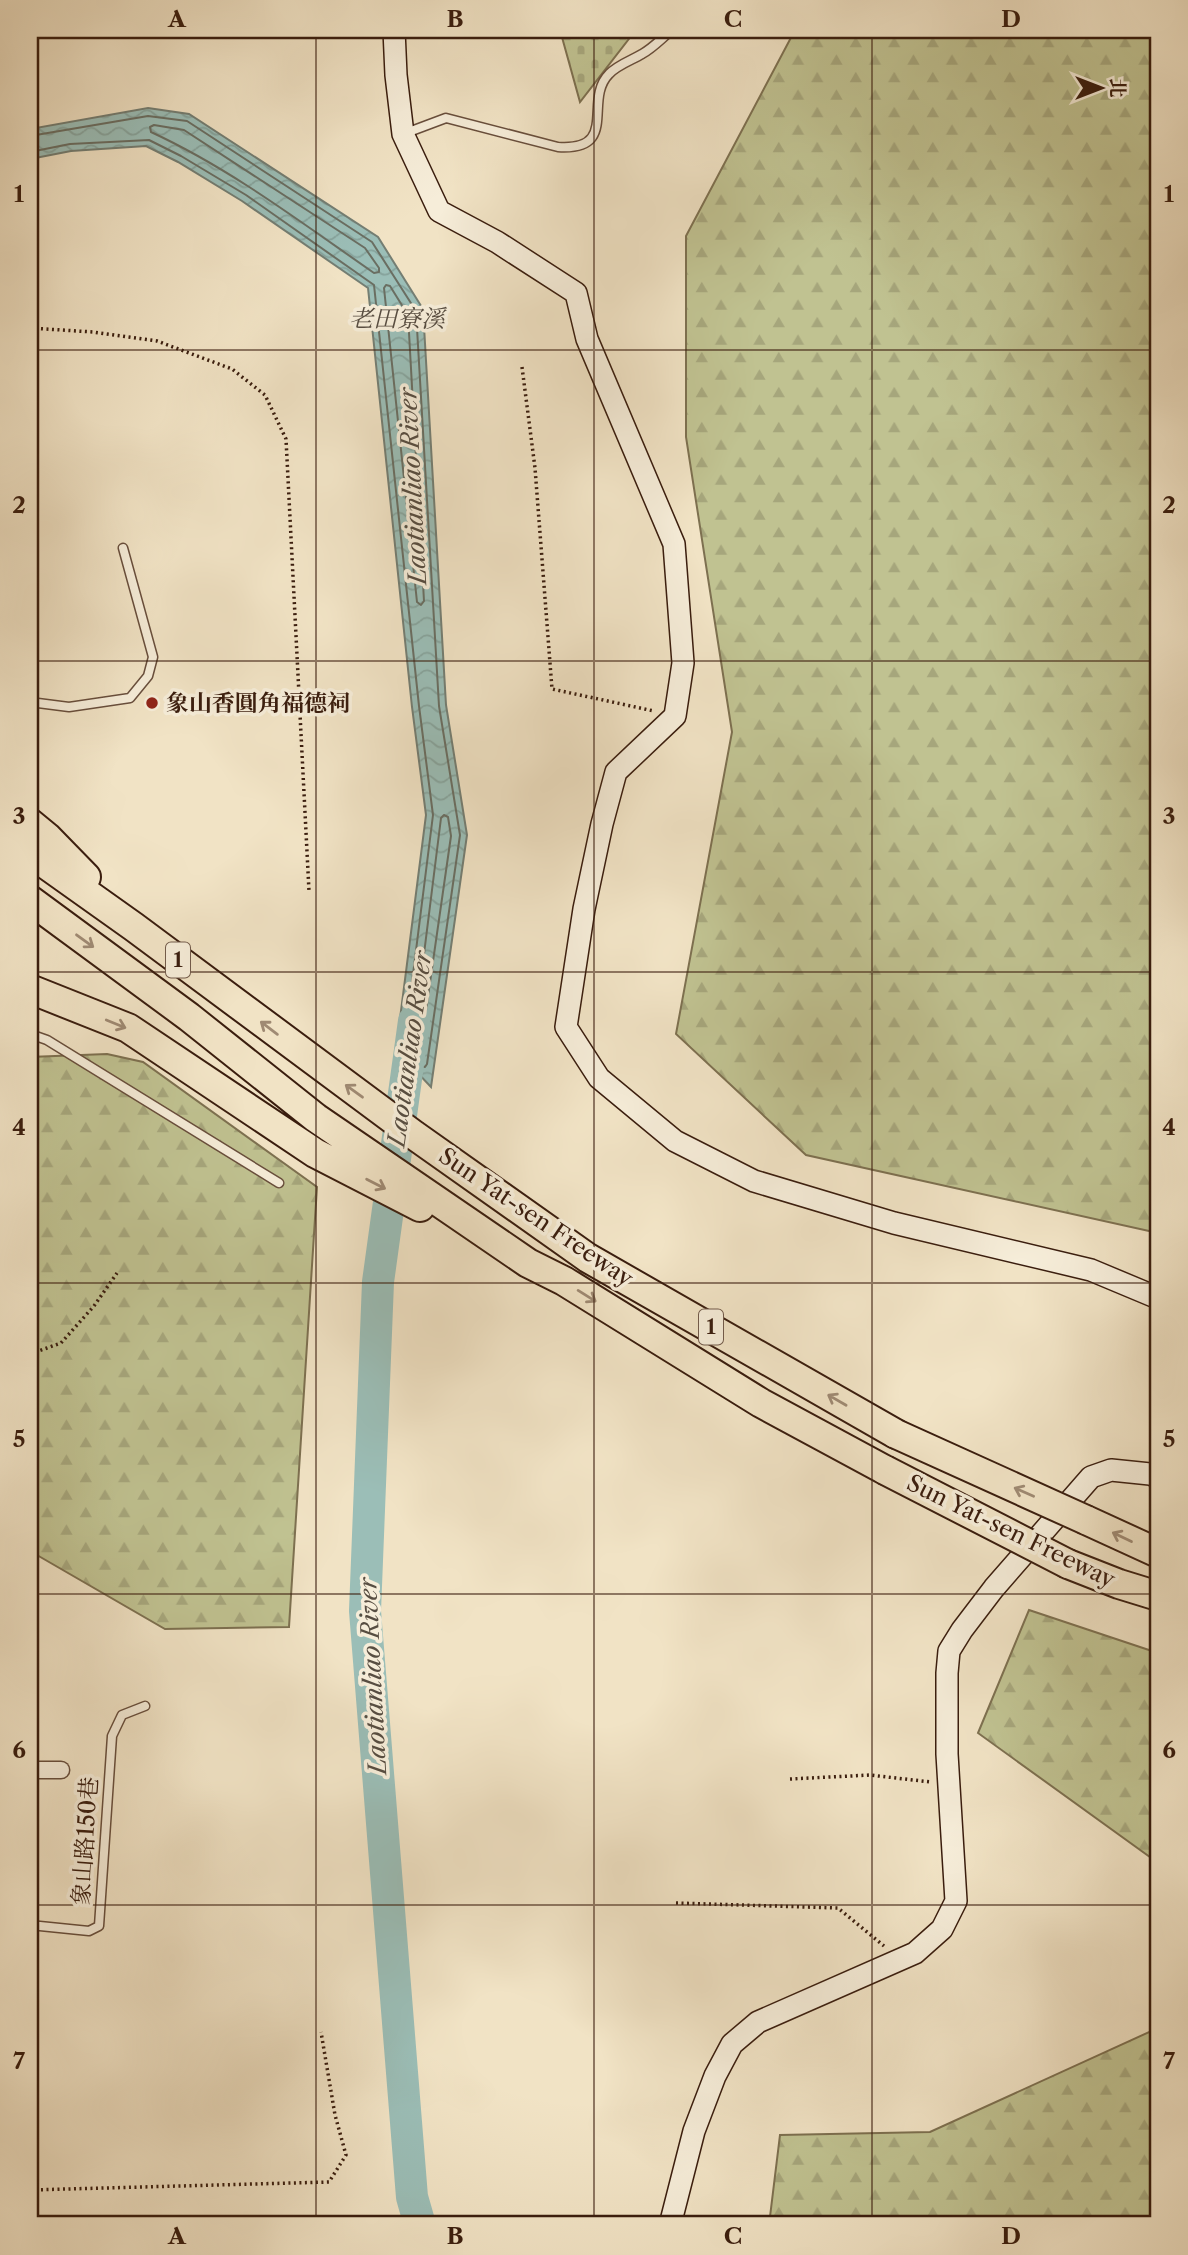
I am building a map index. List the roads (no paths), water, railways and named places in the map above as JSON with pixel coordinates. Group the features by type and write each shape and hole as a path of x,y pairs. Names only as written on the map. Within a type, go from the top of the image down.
{"highway":[{"path":"30,823 47,836 134,927"},
{"name":"Sun Yat-sen Freeway","path":"30,853 324,1069 588,1258 896,1434 1158,1553"},
{"name":"Sun Yat-sen Freeway","path":"30,900 189,1017 317,1118 528,1263 564,1281 761,1403 885,1470 1068,1564 1158,1596"},
{"path":"30,989 128,1028 315,1153 528,1263"}],"street":[{"path":"394,30 403,134 439,211 497,242 576,293 587,339 674,544 683,663 676,716 616,772 584,909 566,1027 599,1078 675,1141 754,1181 894,1223 1091,1270 1158,1298"},
{"path":"670,2225 694,2131 715,2076 733,2044 758,2022 915,1953 942,1929 956,1901 947,1754 947,1673 949,1651 962,1630 994,1588 1091,1477 1111,1470 1158,1477"},
{"path":"30,1770 61,1770"}],"lane":[{"path":"403,134 446,118 558,147 575,148 590,139 597,126 598,98 609,74 646,52 672,30"},
{"path":"30,702 69,707 130,698 148,676 153,657 123,548"},
{"path":"30,1034 47,1040 279,1183"},
{"name":"象山路150巷","path":"30,1925 89,1931 99,1926 112,1736 122,1715 145,1706"},
{"path":"30,1897 30,1925"}],"water":[{"name":"老田寮溪","path":"148,108 189,114 378,237 423,309 446,705 467,835 431,1087 396,1050 426,815 412,707 368,288 242,201 146,146 71,151 30,159 30,129"}],"waterway":[{"name":"Laotianliao River","path":"414,1021 378,1282 365,1611 412,2197 420,2225"}],"place":[{"name":"象山香圓角福德祠","path":"152,703"}]}
